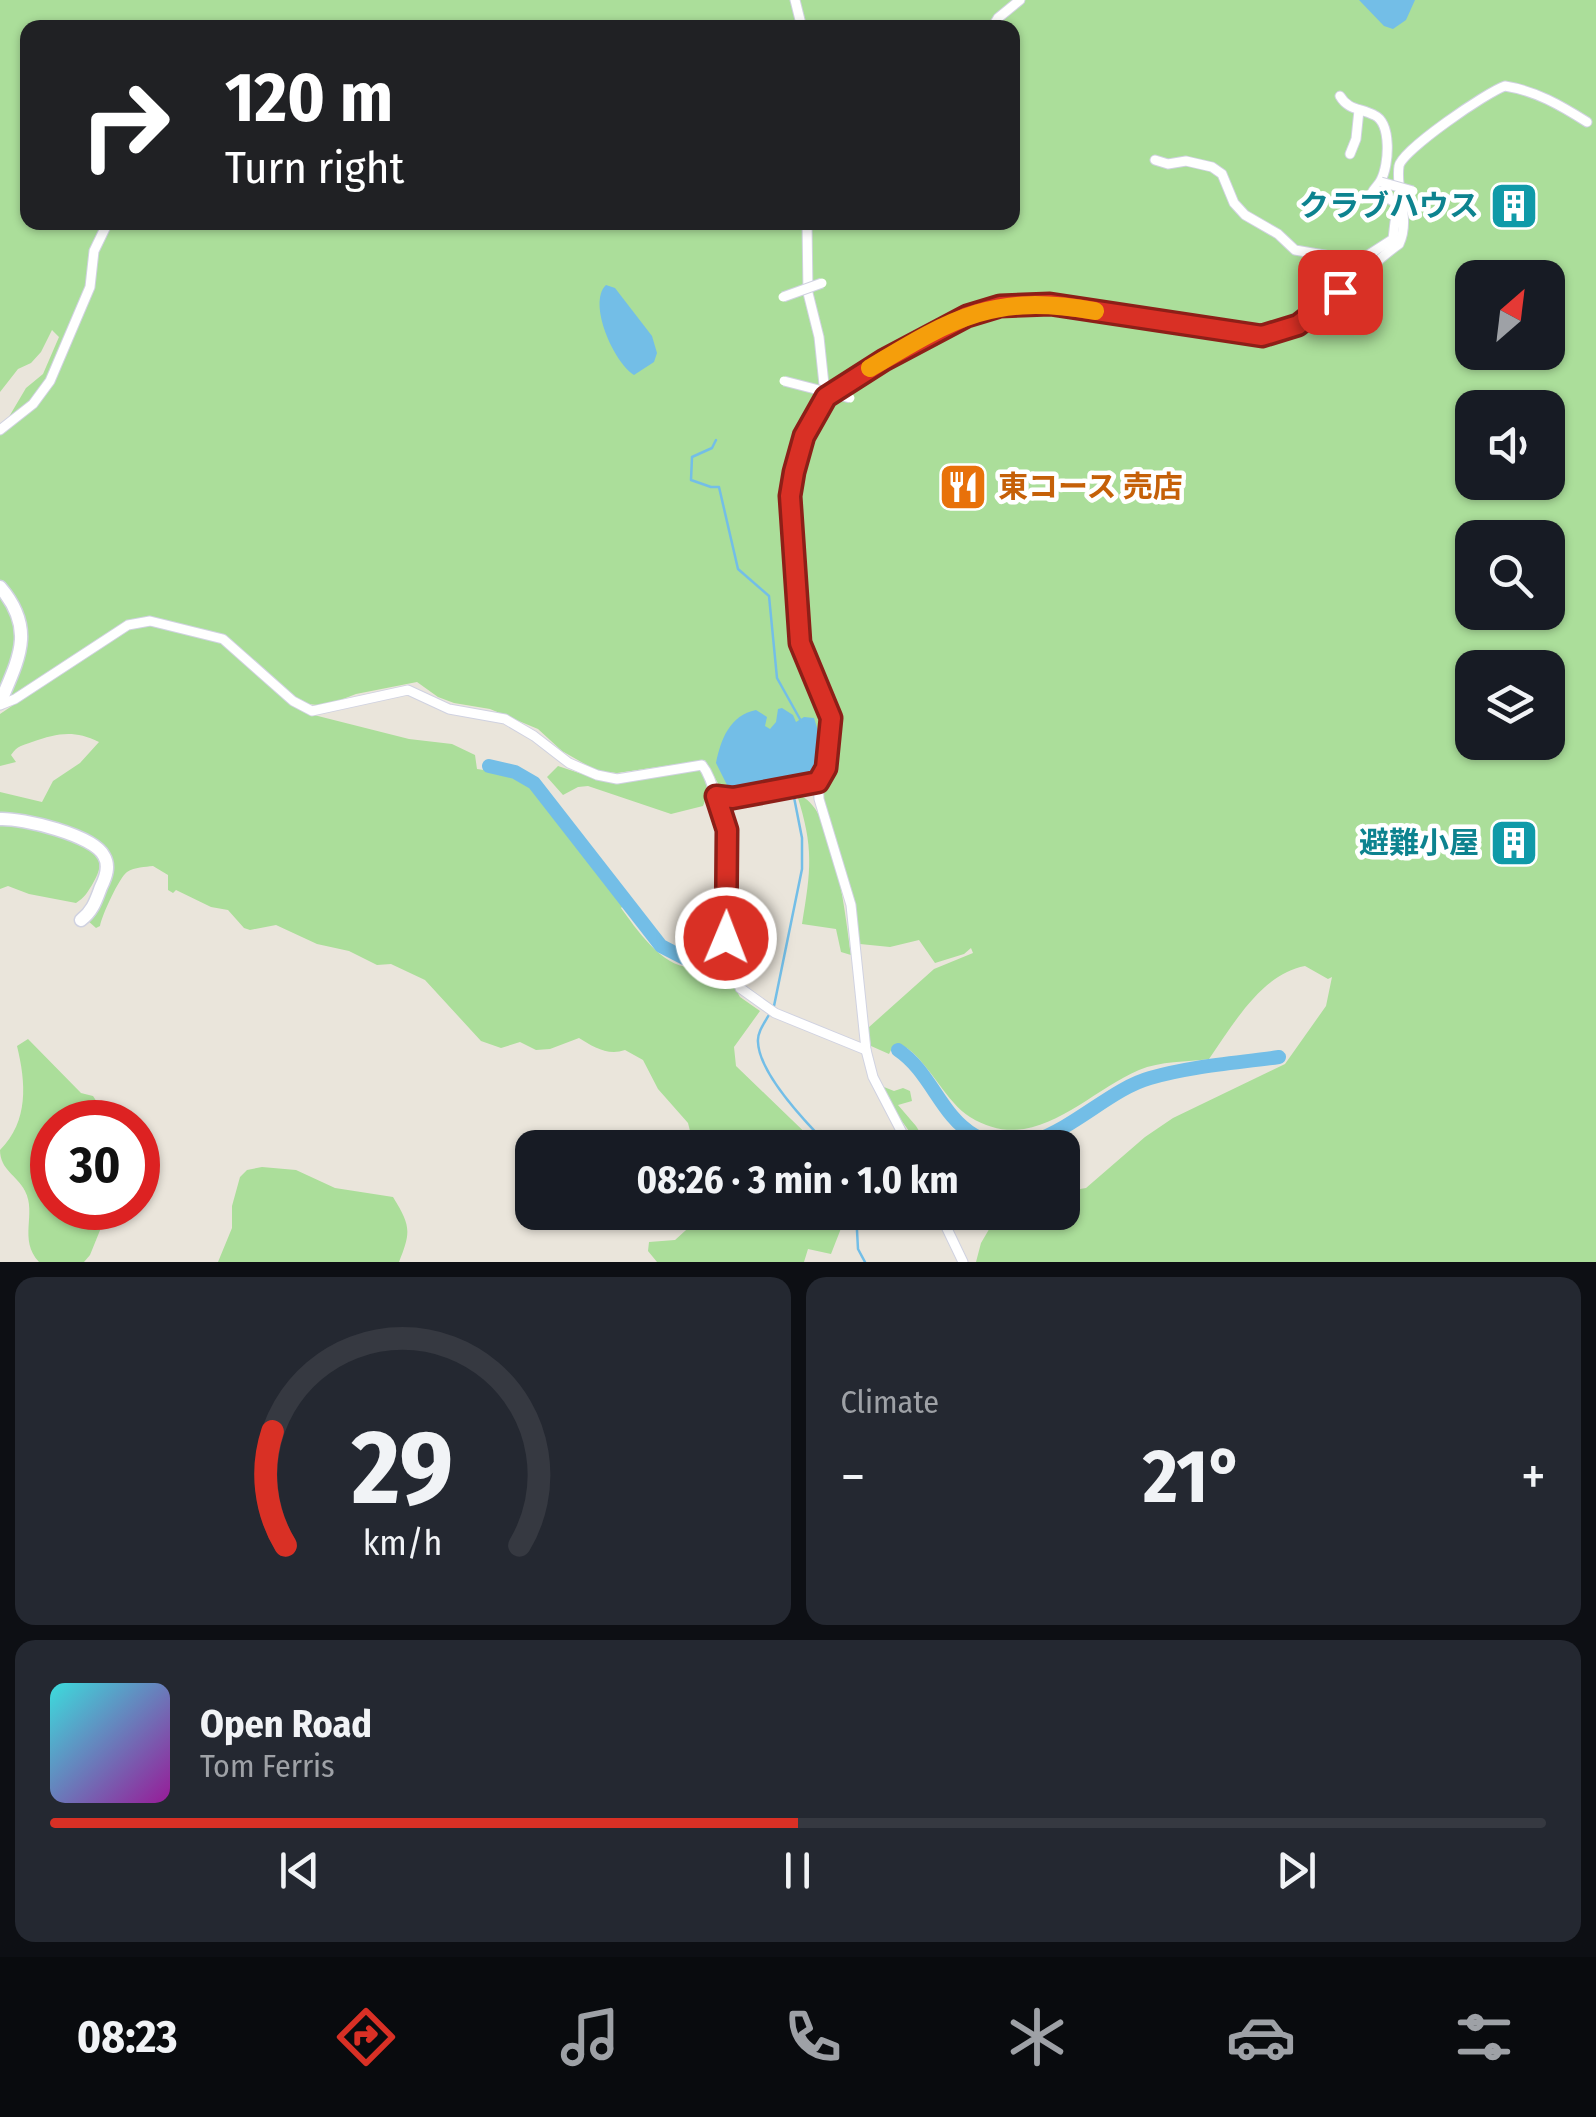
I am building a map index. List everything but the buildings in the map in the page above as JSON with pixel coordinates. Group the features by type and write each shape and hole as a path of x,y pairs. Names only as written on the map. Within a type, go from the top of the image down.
{"street":[{"path":"997,20 1020,0"},
{"path":"901,1130 873,1077 866,1050 851,905 818,782 826,768 831,718 800,643 790,487 804,436 826,397 947,325 1000,306 1050,304 1262,336 1290,329 1400,244 1404,208 1399,170 1408,150 1498,88 1513,87 1534,97 1543,95 1587,122"},
{"path":"1340,96 1344,104 1373,114 1385,124 1388,132 1381,182 1372,193 1404,208"},
{"path":"1350,154 1356,139 1358,110"},
{"path":"1155,160 1212,167 1222,174 1234,203 1245,215 1278,234 1295,250 1347,261 1366,258 1392,239 1395,222 1404,208"},
{"path":"1381,182 1413,190"},
{"path":"0,430 33,404 50,380 90,287 94,251 104,230"},
{"path":"807,230 808,293 819,336 826,397"},
{"path":"783,296 822,283"},
{"path":"784,382 850,398"},
{"path":"0,586 16,609 22,643 0,704"},
{"path":"0,704 14,699 128,625 161,622 223,640 293,702 312,711 358,699 416,691 434,704 505,719 569,763 597,776 617,779 702,764 727,830 727,949 740,988 770,1011 866,1050"},
{"path":"716,796 733,798 818,782"},
{"path":"0,819 32,822 100,850 107,862 105,878 92,910 81,920"},
{"path":"948,1230 963,1262"}],"green space":[{"path":"0,0 1596,0 1596,1262 976,1262 989,1230 1080,1230 1080,1189 1173,1118 1285,1064 1326,1006 1332,977 1328,979 1305,966 1275,979 1238,1017 1209,1059 1139,1070 1037,1126 1016,1130 993,1127 962,1111 907,1048 893,1046 889,1054 871,1046 868,1028 934,969 973,953 971,948 935,963 919,940 890,947 860,944 822,798 823,783 812,780 725,796 705,760 617,773 597,771 562,751 538,729 490,709 438,697 417,682 356,694 325,706 301,703 225,637 154,618 111,634 11,696 8,693 25,647 0,581 0,432 26,388 43,374 59,337 52,330 31,363 18,369 0,392"},
{"path":"0,593 13,619 15,641 0,689"},
{"path":"152,623 223,642 306,713 409,739 452,744 475,755 477,769 517,775 536,789 625,904 621,908 656,951 680,965 705,964 725,971 740,997 760,1011 734,1047 736,1066 802,1130 690,1130 658,1089 643,1060 625,1050 607,1051 579,1038 536,1050 520,1042 501,1048 481,1041 425,980 391,964 377,965 349,951 317,944 276,925 244,928 228,910 168,890 168,875 153,866 127,872 96,928 87,920 97,907 102,849 0,815 0,792 42,802 53,781 80,763 99,742 74,734 50,737 18,748 11,755 16,762 0,766 0,714 131,626"},
{"path":"558,766 597,779 698,768 706,781 706,796 703,806 671,814 588,786 563,795 547,777"},
{"path":"797,795 810,802 829,839 851,955 841,952 836,929 802,924 809,859"},
{"path":"0,823 52,834 91,850 99,867 85,895 76,903 8,886 0,889"},
{"path":"28,1039 81,1093 96,1100 30,1100 30,1230 100,1230 84,1262 39,1262 30,1244 28,1200 1,1157 0,1150 16,1127 23,1101 17,1046"},
{"path":"884,1087 910,1091 912,1101 898,1105 918,1130 908,1130 883,1093"},
{"path":"247,1170 296,1170 335,1188 393,1197 407,1229 399,1262 218,1262 232,1228 232,1206 240,1177"},
{"path":"686,1230 840,1230 831,1254 808,1249 804,1262 657,1262 648,1251 649,1242 675,1240"}],"water":[{"path":"1359,0 1415,0 1406,20 1393,29 1384,26"},
{"path":"606,285 615,288 652,336 657,353 654,362 634,375 605,332 600,305"},
{"path":"782,708 796,722 804,717 814,718 819,734 817,771 775,786 729,789 716,763 728,729 739,717 756,710 767,717 765,726 770,729"}],"waterway":[{"path":"716,440 712,448 692,457 691,480 719,487 738,569 769,596 777,678 801,721"},
{"path":"489,766 515,772 534,783 661,946 696,964"},
{"path":"774,1006 802,869 802,838 791,782"},
{"path":"770,1013 758,1038 760,1055 775,1084 814,1130"},
{"path":"898,1050 919,1070 962,1127 997,1144 1043,1138 1129,1086 1150,1078 1279,1057"},
{"path":"857,1230 858,1249 865,1262"}],"slow traffic":[{"path":"870,368 982,310 1028,303 1095,311"}],"place":[{"name":"クラブハウス","path":"1514,206"},
{"name":"東コース 売店","path":"963,487"},
{"name":"避難小屋","path":"1514,843"}],"route":[{"path":"726,938 727,830 716,796 727,799 818,782 826,768 831,718 800,643 790,496 804,436 826,397 947,325 1000,306 1050,304 1262,336 1298,325 1340,292"}]}
